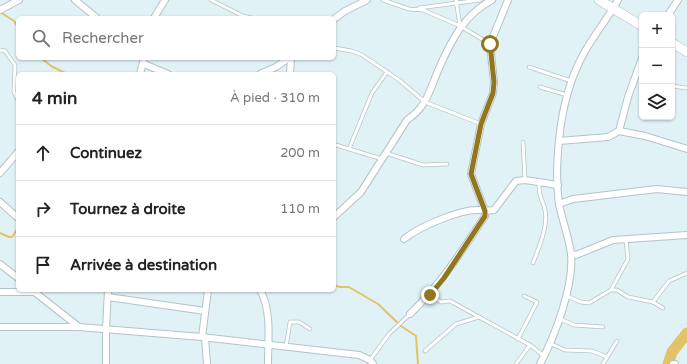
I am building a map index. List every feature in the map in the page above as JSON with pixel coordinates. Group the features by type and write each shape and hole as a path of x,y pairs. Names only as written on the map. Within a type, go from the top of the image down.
{"street":[{"path":"1,10 18,0"},
{"path":"75,0 95,16"},
{"path":"155,16 165,0"},
{"path":"336,18 345,11 367,0"},
{"path":"336,215 361,192 407,120 417,113 425,102 440,66 460,26 479,7 492,0"},
{"path":"410,314 430,295 444,278 485,216 485,211 471,174 481,124 493,93 494,82 490,44 508,0"},
{"path":"599,0 616,4 639,23"},
{"path":"670,12 678,0"},
{"path":"540,364 558,319 570,274 571,254 559,204 558,185 559,141 567,95 571,81 584,53 616,4"},
{"path":"675,46 687,52"},
{"path":"265,72 287,60"},
{"path":"290,60 290,72"},
{"path":"141,72 144,61 164,72"},
{"path":"619,131 628,97 639,66"},
{"path":"559,141 608,137 619,131 644,136 687,149"},
{"path":"0,173 16,154"},
{"path":"404,239 414,231 442,219 478,209 485,211 494,210 516,181 525,180 558,185"},
{"path":"559,204 573,199 656,189 687,192"},
{"path":"0,202 16,216"},
{"path":"571,254 576,255 613,240 687,235"},
{"path":"0,264 16,276"},
{"path":"0,292 16,292"},
{"path":"34,292 79,327"},
{"path":"106,364 107,292 205,311"},
{"path":"206,364 203,338 208,292"},
{"path":"261,292 264,296 266,312 268,364"},
{"path":"0,328 79,327 106,329 359,355 372,362"}],"lane":[{"path":"211,0 243,16"},
{"path":"383,0 409,9 457,1 480,0"},
{"path":"457,1 460,26"},
{"path":"414,8 423,10 460,26 490,44"},
{"path":"336,48 352,51 362,55 387,72 425,102 481,124"},
{"path":"0,50 5,51 15,65 14,92 16,96"},
{"path":"529,67 571,81"},
{"path":"349,149 372,93 387,72"},
{"path":"675,86 687,88"},
{"path":"540,87 567,95"},
{"path":"523,142 525,180"},
{"path":"336,145 382,159"},
{"path":"386,153 423,164 447,164"},
{"path":"533,263 545,231 544,206 540,199 538,182"},
{"path":"611,290 628,258 626,239"},
{"path":"652,302 669,281 687,273"},
{"path":"565,295 581,302 589,303 611,290 617,290 628,297 652,302 663,308"},
{"path":"430,295 442,302 450,301 530,345 544,356"},
{"path":"518,338 537,302 524,296"},
{"path":"372,362 389,334 410,314"},
{"path":"425,351 456,324 479,317"},
{"path":"558,319 567,321 574,325 603,327"},
{"path":"286,347 290,322 299,322 310,329"},
{"path":"603,364 617,341"},
{"path":"549,343 565,350 592,351 607,357"},
{"path":"516,364 530,345"}],"waterway":[{"path":"0,12 16,24"},
{"path":"44,60 63,72"},
{"path":"0,233 12,237 16,231"},
{"path":"336,286 349,287 378,304 401,326 416,336 418,364"},
{"path":"668,364 672,352 687,333"}],"route":[{"path":"430,295 444,278 485,216 485,211 471,174 481,124 493,93 494,82 490,44"}]}
